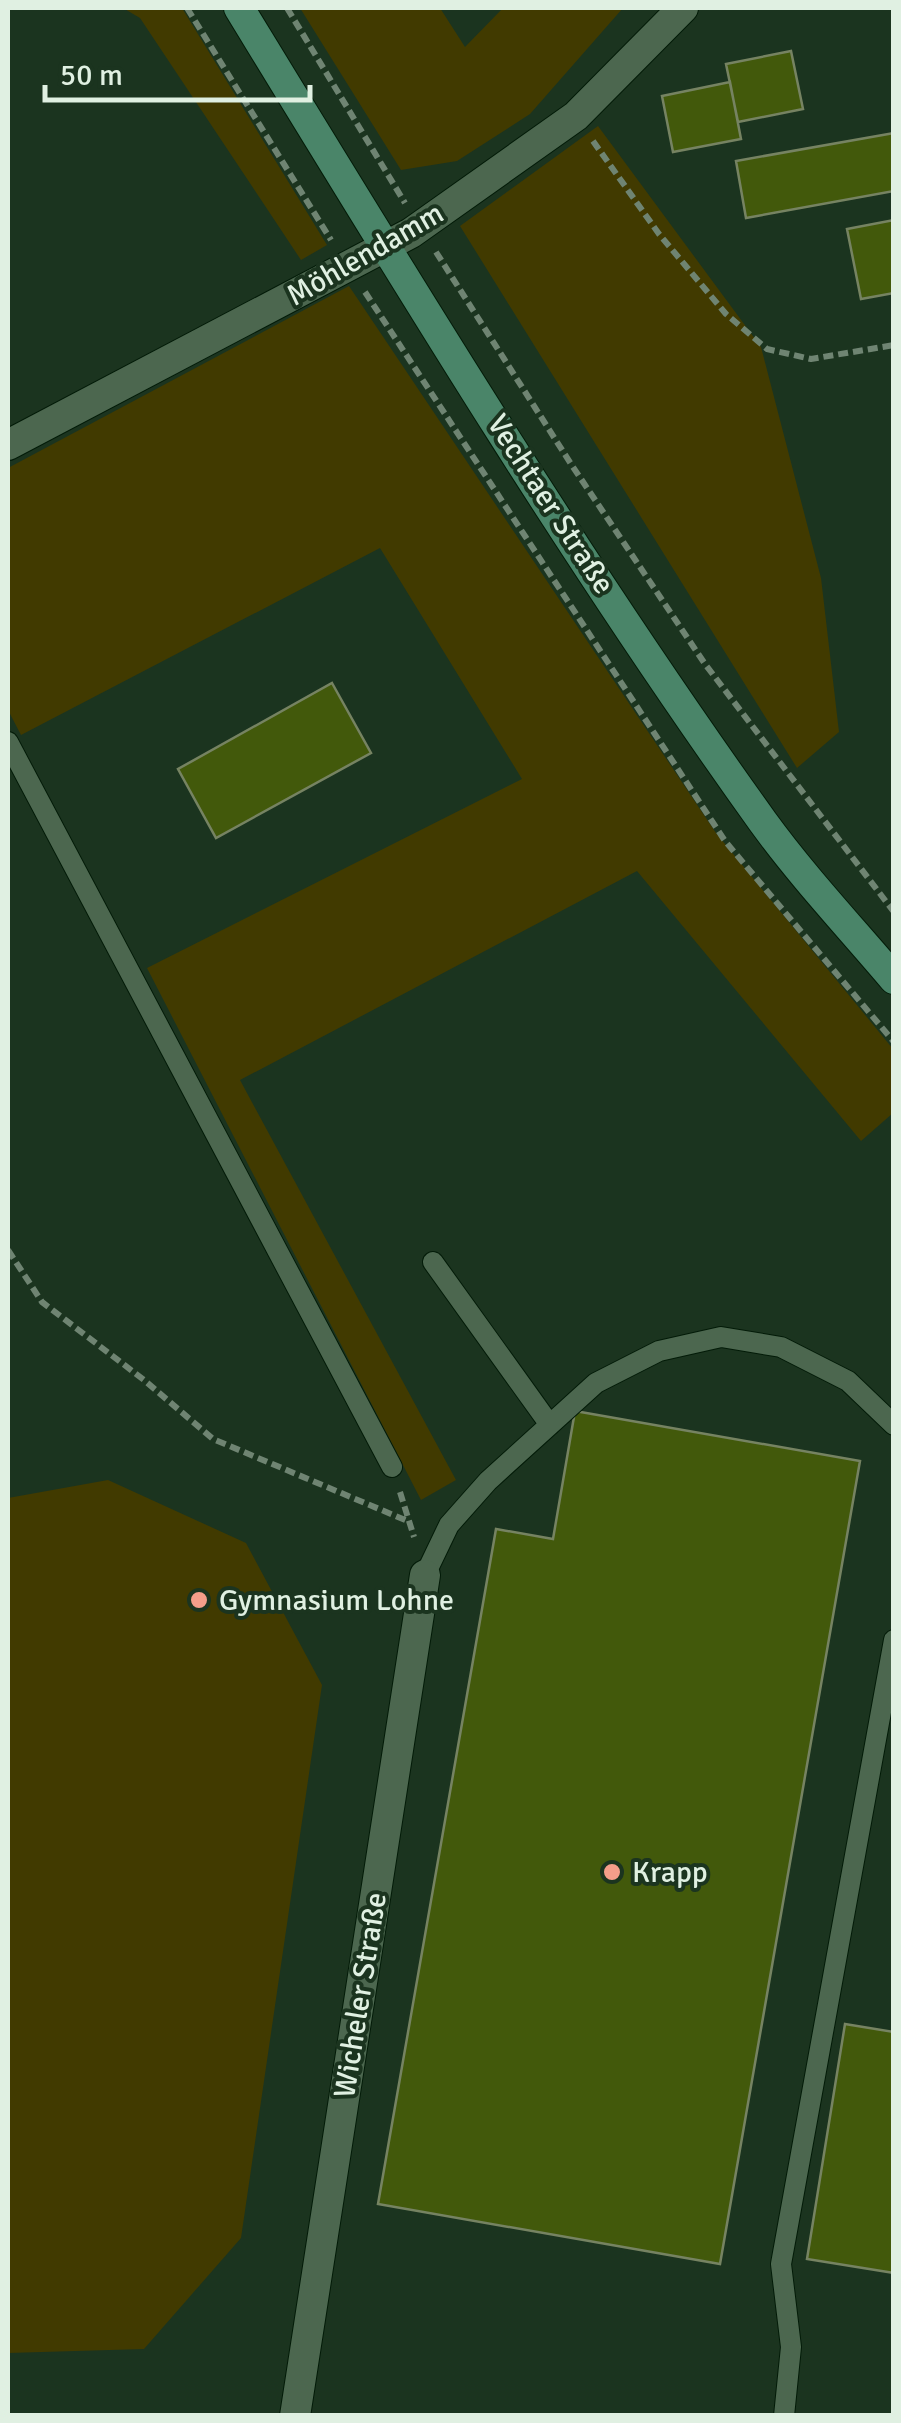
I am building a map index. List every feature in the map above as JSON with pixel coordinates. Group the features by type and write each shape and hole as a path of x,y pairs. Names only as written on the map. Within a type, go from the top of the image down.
{"main road":[{"name":"Vechtaer Straße","path":"239,8 386,248 583,556 765,824 894,979"}],"street":[{"name":"Möhlendamm","path":"8,445 349,268 420,227 576,116 683,8"},
{"name":"Wicheler Straße","path":"295,2416 425,1574"}],"lane":[{"path":"8,742 392,1466"},
{"path":"433,1262 550,1425"},
{"path":"425,1574 449,1525 488,1481 596,1384 659,1352 722,1337 781,1348 848,1381 894,1426"},
{"path":"784,2416 791,2348 781,2264 894,1640"}],"path":[{"path":"187,8 349,268"},
{"path":"287,8 570,464 705,664 894,912"},
{"path":"576,116 659,234 726,314 767,349 811,359 894,346"},
{"path":"8,1250 42,1302 213,1439 410,1522"},
{"path":"392,1466 425,1574"}],"shaded area":[{"path":"123,8 182,8 327,245 301,260 140,18"},
{"path":"300,8 440,8 465,47 503,8 623,8 530,114 457,161 401,170"},
{"path":"598,126 761,347 821,578 839,732 797,768 460,226"},
{"path":"349,286 716,833 893,1049 893,1113 861,1141 637,871 240,1080 456,1480 421,1500 147,968 522,779 380,548 21,735 8,710 8,468"},
{"path":"108,1480 246,1543 322,1685 241,2238 144,2349 8,2353 8,1498"}],"building":[{"path":"791,51 803,109 738,122 726,64"},
{"path":"730,82 741,139 673,152 662,96"},
{"path":"894,133 894,191 746,218 736,161"},
{"path":"894,220 894,293 861,299 847,229"},
{"path":"332,683 371,753 216,838 178,769"},
{"name":"Krapp","path":"575,1411 860,1461 720,2264 378,2204 496,1529 553,1539"},
{"path":"845,2024 894,2032 894,2273 807,2259"}],"place":[{"name":"Gymnasium Lohne","path":"199,1600"},
{"name":"Krapp","path":"612,1872"}]}
